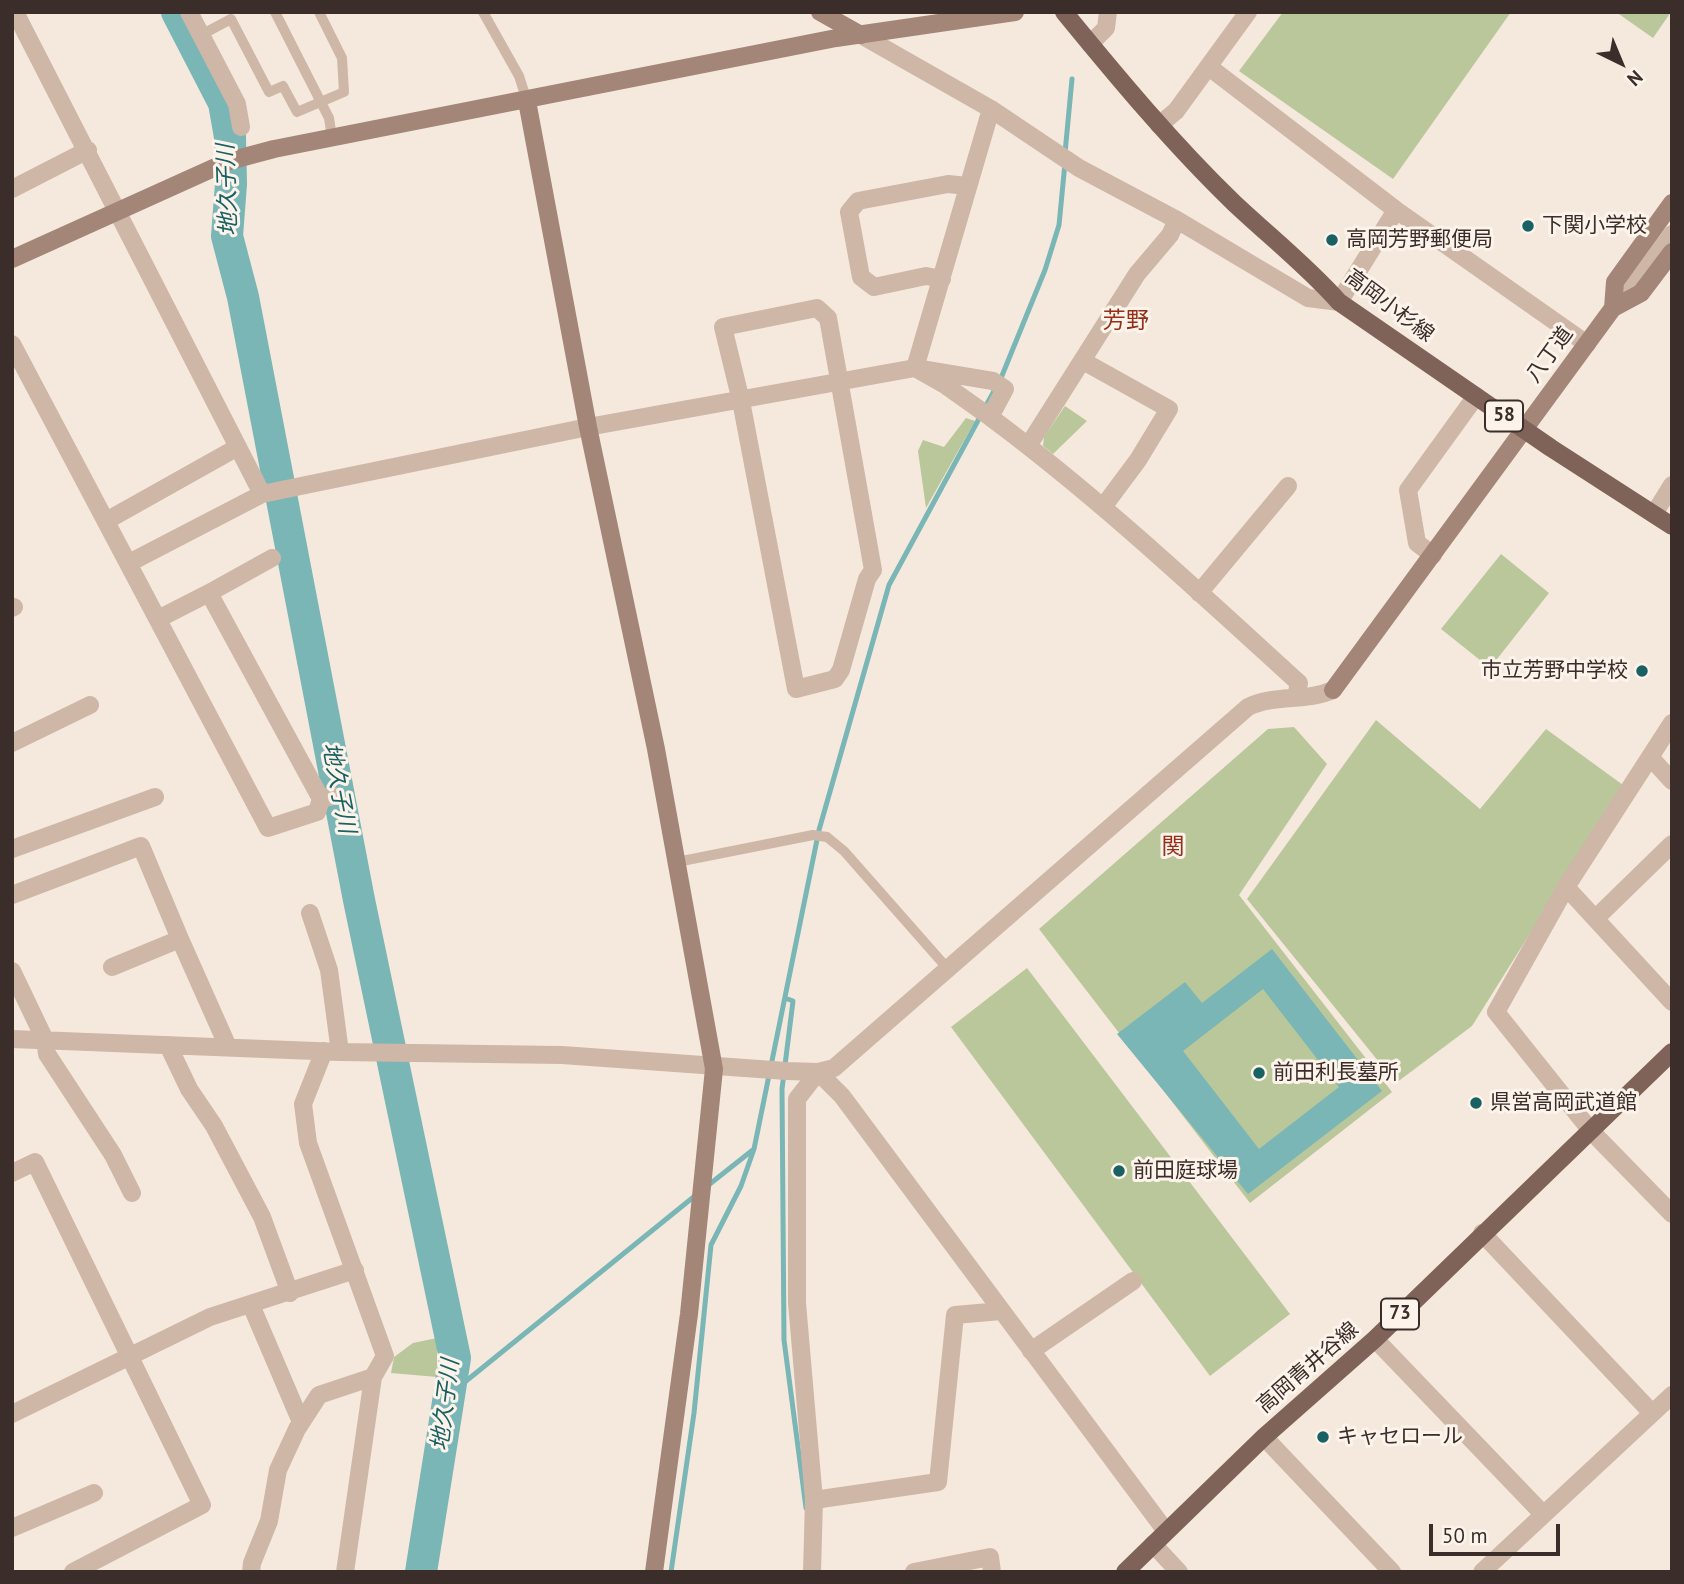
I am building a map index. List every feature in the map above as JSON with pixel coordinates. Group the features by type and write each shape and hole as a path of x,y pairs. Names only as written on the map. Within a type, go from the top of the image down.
{"main road":[{"name":"高岡小杉線","path":"1064,12 1160,125 1234,203 1320,280 1339,302 1524,429 1672,526"},
{"name":"高岡青井谷線","path":"1125,1572 1264,1437 1375,1339 1672,1052"}],"street":[{"path":"15,12 239,447 265,492"},
{"path":"189,12 237,104 241,127"},
{"path":"820,12 991,109 1040,145 1079,168 1177,220 1308,298 1339,302 1396,210"},
{"path":"12,259 229,161 274,149 861,35 1015,12"},
{"path":"1090,44 1106,28 1108,12"},
{"path":"1160,125 1176,111 1248,12"},
{"path":"1209,67 1396,210 1587,344"},
{"path":"527,101 588,427 677,862 714,1069 705,1178 665,1506 654,1572"},
{"path":"915,368 991,109"},
{"path":"12,190 88,150"},
{"path":"942,279 926,275 874,287 861,277 849,212 858,201 948,184 968,186"},
{"name":"八丁道","path":"1620,303 1615,282 1672,203"},
{"path":"1028,446 1136,274 1170,235 1177,220"},
{"path":"1620,303 1672,234"},
{"name":"八丁道","path":"1296,696 1322,695 1333,690 1587,344 1620,303 1641,293 1672,253"},
{"path":"817,309 828,318 839,382 873,570 867,579 841,670 835,679 796,688 741,401 723,327 817,309"},
{"path":"12,344 268,828 317,812 327,797 209,593"},
{"path":"1083,361 1169,409 1138,460 1103,507"},
{"path":"12,1039 332,1051 562,1055 714,1069 787,1072 818,1072 834,1068 1248,707 1266,698 1296,696 1299,683 1103,507 984,413 915,368"},
{"path":"129,563 265,492 289,486 588,427 915,368 998,384 984,413"},
{"path":"1433,555 1418,543 1408,490 1476,396"},
{"path":"106,521 239,447"},
{"path":"1654,513 1672,485"},
{"path":"1199,593 1288,486"},
{"path":"158,619 272,558"},
{"path":"12,743 90,705"},
{"path":"1672,723 1566,887 1496,1012 1591,1131 1672,1214"},
{"path":"1650,757 1672,781"},
{"path":"12,849 155,797"},
{"path":"1596,918 1672,844"},
{"path":"12,895 141,846 228,1047"},
{"path":"1566,887 1672,1002"},
{"path":"310,913 329,970 332,1051 303,1104 308,1143 385,1356 373,1377 345,1572"},
{"path":"111,967 180,939"},
{"path":"12,971 45,1040 47,1054 113,1155 132,1193"},
{"path":"167,1045 262,1217 290,1293"},
{"path":"818,1072 842,1096 1031,1351 1159,1537 1179,1572"},
{"path":"812,1572 814,1500 797,1303 797,1099 818,1072"},
{"path":"12,1173 35,1162 202,1505 73,1572"},
{"path":"1482,1233 1652,1413"},
{"path":"12,1414 130,1359 210,1317 355,1270"},
{"path":"1031,1351 1133,1281"},
{"path":"251,1304 301,1422"},
{"path":"814,1500 938,1482 955,1315 1000,1311"},
{"path":"1375,1339 1543,1514"},
{"path":"251,1572 269,1521 278,1470 301,1422 319,1395 373,1377"},
{"path":"1482,1572 1672,1395"},
{"path":"1264,1437 1392,1572"},
{"path":"12,1528 94,1493"},
{"path":"914,1572 990,1557 992,1572"}],"lane":[{"path":"275,12 329,118 332,138"},
{"path":"201,35 229,16 270,92 283,86 297,112 344,92 342,58 319,12"},
{"path":"483,12 519,76 527,101"},
{"path":"677,862 813,835 827,837 844,850 948,969"}],"green space":[{"path":"1283,12 1511,12 1393,179 1239,71"},
{"path":"1616,12 1671,12 1653,38"},
{"path":"1065,406 1087,421 1053,454 1043,446 1044,437"},
{"path":"966,418 975,421 926,508 918,451 923,440 944,447"},
{"path":"1501,554 1549,593 1490,668 1441,629"},
{"path":"1376,720 1480,809 1546,729 1623,785 1472,1026 1396,1083 1247,899"},
{"path":"1294,727 1327,764 1239,895 1392,1092 1250,1203 1039,929 1268,729"},
{"name":"前田庭球場","path":"1027,968 1290,1314 1210,1376 951,1027"},
{"path":"437,1338 437,1377 391,1373 394,1357 413,1343"}],"water":[{"path":"1272,949 1382,1091 1248,1194 1117,1034 1185,982 1202,1003","holes":["1263,989 1339,1087 1259,1149 1183,1051"]}],"waterway":[{"name":"地久子川","path":"177,12 224,103 230,137 231,184 227,236 243,297 359,900 455,1358 421,1572"},
{"path":"1065,153 1072,79"},
{"path":"999,383 1045,270 1059,225 1065,163"},
{"path":"706,1187 754,1149 819,830 889,585 994,391"},
{"path":"785,998 793,1001 782,1089 784,1340 806,1508"},
{"path":"671,1572 694,1413 711,1245 741,1186 754,1149"},
{"path":"450,1394 696,1195"}],"place":[{"name":"下関小学校","path":"1528,226"},
{"name":"高岡芳野郵便局","path":"1332,240"},
{"name":"市立芳野中学校","path":"1642,671"},
{"name":"前田利長墓所","path":"1259,1073"},
{"name":"県営高岡武道館","path":"1476,1103"},
{"name":"前田庭球場","path":"1119,1171"},
{"name":"キャセロール","path":"1323,1437"}],"district":[{"name":"芳野","path":"1126,321"},
{"name":"関","path":"1173,847"}]}
